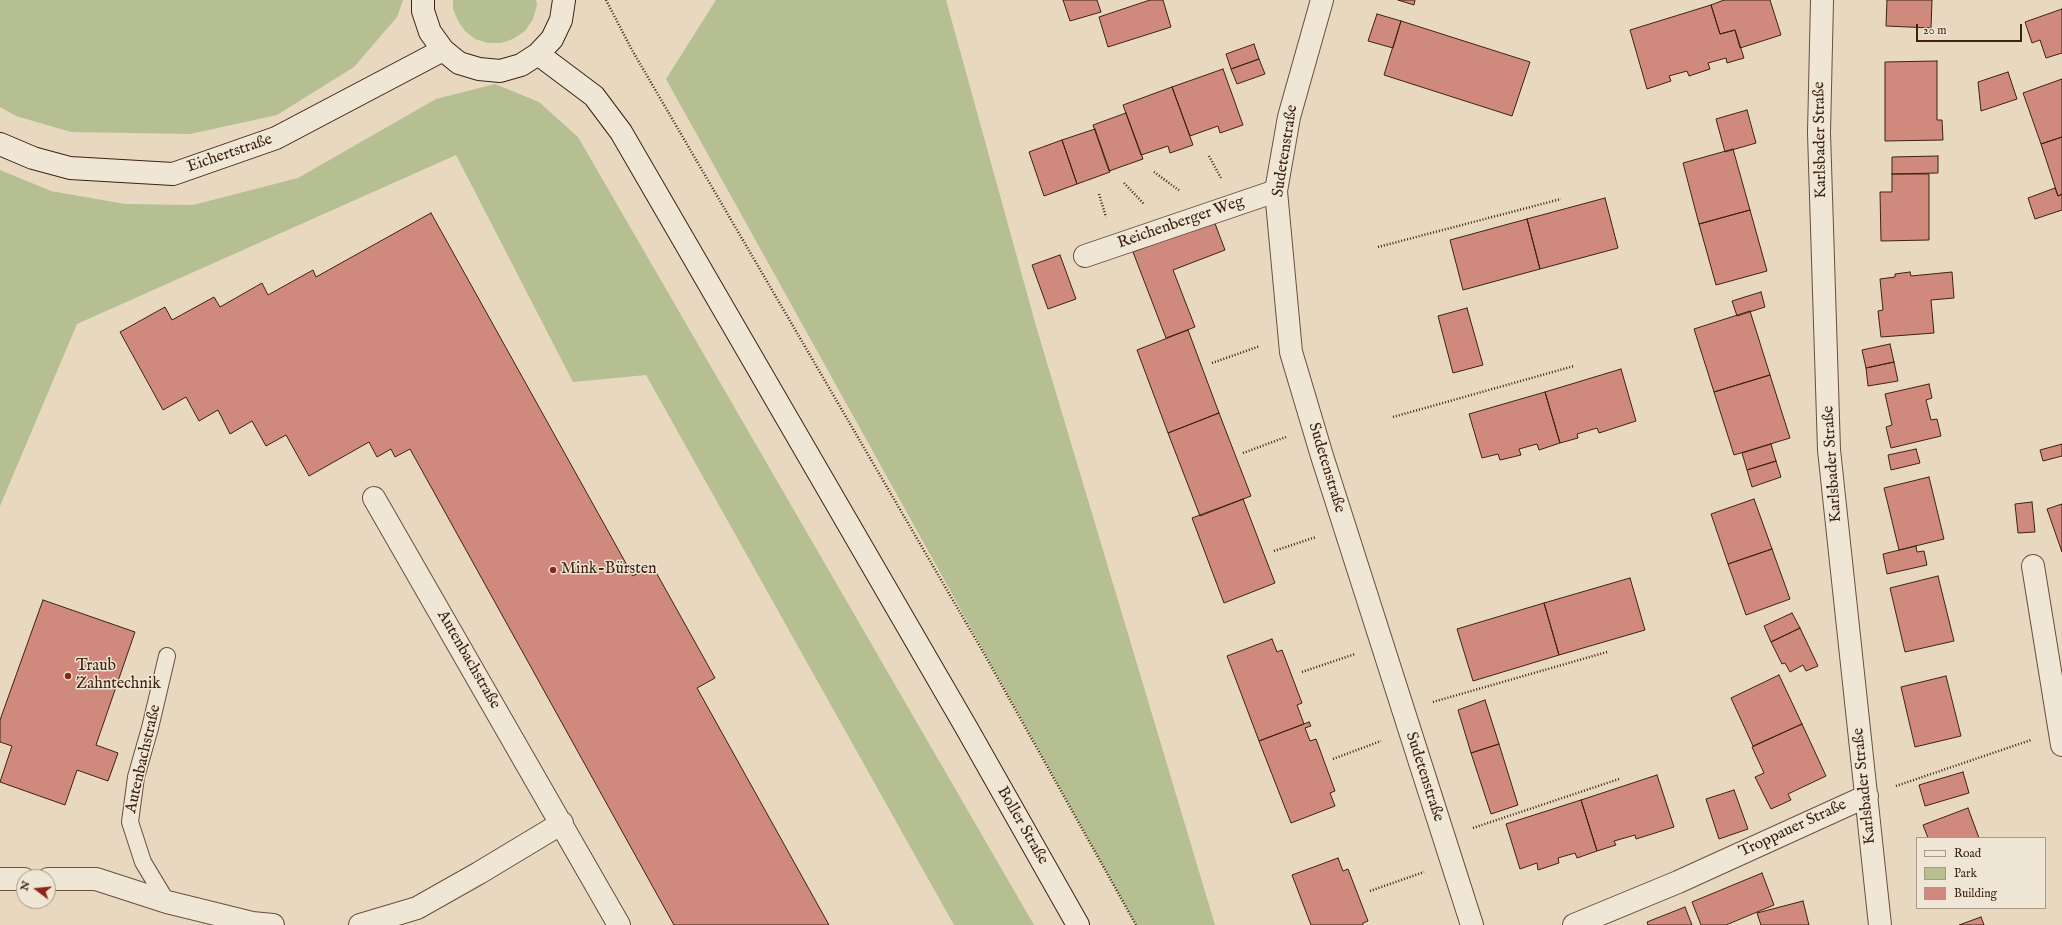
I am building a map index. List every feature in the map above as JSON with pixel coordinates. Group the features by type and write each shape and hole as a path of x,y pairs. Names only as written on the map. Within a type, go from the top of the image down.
{"street":[{"path":"423,0 423,11 430,32 442,50 459,63 479,69 500,71 520,66 538,54 552,39 561,20 564,0"},
{"name":"Sudetenstraße","path":"1322,0 1289,117 1276,191 1291,352 1403,711 1472,925"},
{"name":"Karlsbader Straße","path":"1822,0 1819,133 1829,450 1880,925"},
{"name":"Eichertstraße","path":"0,144 33,158 70,168 173,174 276,138 442,50"},
{"name":"Boller Straße","path":"538,54 594,96 621,132 966,727 1078,925"},
{"name":"Reichenberger Weg","path":"1085,256 1276,191"},
{"name":"Autenbachstraße","path":"374,498 562,822 619,925"},
{"path":"2033,566 2061,735"},
{"name":"Troppauer Straße","path":"1574,925 1678,882 1867,796"},
{"path":"360,925 417,908 479,873 562,822"},
{"path":"0,879 16,879"},
{"path":"56,879 96,880 167,902 252,923 273,925"}],"lane":[{"name":"Autenbachstraße","path":"167,656 136,777 130,822 143,862 167,902"}],"path":[{"path":"606,0 632,50 982,650 1136,925"},
{"path":"1378,247 1561,199"},
{"path":"1212,364 1290,334"},
{"path":"1393,417 1574,366"},
{"path":"1243,453 1314,427"},
{"path":"1274,551 1345,527"},
{"path":"1302,672 1382,644"},
{"path":"1403,711 1606,652"},
{"path":"1333,759 1410,731"},
{"name":"Troppauer Straße","path":"1867,796 2061,735"},
{"path":"1444,838 1619,779"},
{"path":"1370,891 1452,862"}],"green space":[{"path":"0,0 403,0 397,17 354,67 277,115 190,134 71,132 16,116 0,107"},
{"path":"453,0 536,0 537,5 533,19 525,31 513,39 501,43 488,43 475,39 465,31 458,21 453,9"},
{"path":"716,0 946,0 1036,326 1215,925 1136,925 666,79"},
{"path":"495,84 539,102 578,137 1034,925 954,925 646,375 573,382 456,155 77,324 0,506 0,170 51,191 125,204 193,205 298,178 436,99"}],"building":[{"path":"1063,0 1097,0 1101,12 1070,21"},
{"path":"1150,0 1163,0 1171,27 1108,47 1099,17"},
{"path":"1398,0 1415,0 1414,5"},
{"path":"1724,0 1770,0 1781,35 1740,48 1735,30 1720,34 1711,5"},
{"path":"1887,0 1932,0 1931,28 1886,26"},
{"path":"1711,5 1720,34 1735,30 1744,58 1727,63 1726,58 1708,63 1710,69 1689,76 1687,71 1669,76 1671,81 1647,89 1630,30"},
{"path":"2062,9 2062,53 2046,58 2040,40 2032,43 2025,22"},
{"path":"1377,14 1401,21 1393,48 1368,41"},
{"path":"1401,21 1530,62 1512,116 1384,75"},
{"path":"1254,44 1259,59 1231,69 1226,54"},
{"path":"1259,59 1265,74 1237,84 1231,69"},
{"path":"1937,61 1937,120 1942,120 1943,140 1885,141 1885,62"},
{"path":"1223,69 1243,125 1220,133 1218,126 1190,136 1172,87"},
{"path":"2008,72 2017,99 1981,111 1978,82"},
{"path":"2062,79 2062,137 2041,144 2023,93"},
{"path":"1172,87 1193,145 1170,153 1168,146 1141,155 1123,105"},
{"path":"1747,110 1756,143 1725,152 1716,119"},
{"path":"1126,113 1143,159 1109,171 1093,125"},
{"path":"1095,129 1110,172 1077,184 1062,140"},
{"path":"2062,137 2062,194 2058,196 2041,144"},
{"path":"1062,140 1077,184 1044,196 1029,152"},
{"path":"1733,149 1750,210 1699,224 1683,163"},
{"path":"1938,156 1938,173 1892,174 1892,157"},
{"path":"1892,174 1929,174 1929,240 1881,241 1880,192 1892,192"},
{"path":"2055,188 2058,196 2062,194 2062,210 2035,219 2028,198"},
{"path":"1605,198 1618,248 1540,269 1527,219"},
{"path":"1750,210 1767,271 1716,285 1699,224"},
{"name":"Mink-Bürsten","path":"431,213 633,576 652,565 715,678 697,688 829,925 674,925 410,449 395,457 391,449 377,457 369,442 309,476 286,435 266,446 252,421 230,434 218,410 199,421 186,397 163,410 120,332 165,307 172,320 214,297 220,307 262,283 268,295 313,270 316,277"},
{"path":"1527,219 1540,269 1463,290 1450,240"},
{"path":"1214,221 1225,250 1173,270 1195,327 1166,338 1133,252"},
{"path":"1060,255 1076,299 1048,309 1032,265"},
{"path":"1910,272 1911,276 1952,272 1954,298 1931,300 1934,333 1881,337 1878,311 1883,310 1880,279 1895,277 1895,274"},
{"path":"1761,292 1765,307 1737,316 1732,301"},
{"path":"1467,308 1483,365 1453,373 1438,316"},
{"path":"1750,311 1770,375 1714,392 1694,329"},
{"path":"1188,330 1219,413 1168,433 1137,350"},
{"path":"1890,344 1894,362 1866,368 1862,350"},
{"path":"1894,362 1898,381 1868,386 1866,368"},
{"path":"1621,369 1636,421 1599,433 1597,428 1577,434 1578,438 1560,443 1545,392"},
{"path":"1770,375 1790,438 1734,455 1714,392"},
{"path":"1929,384 1932,398 1926,400 1931,420 1937,419 1941,436 1891,448 1886,427 1892,425 1885,394"},
{"path":"1545,392 1560,443 1539,450 1537,444 1519,449 1521,455 1500,460 1498,454 1482,458 1469,414"},
{"path":"1219,413 1251,496 1200,516 1168,433"},
{"path":"1771,444 1776,461 1747,470 1742,453"},
{"path":"2062,444 2062,456 2043,461 2040,450"},
{"path":"1916,449 1920,463 1891,470 1888,455"},
{"path":"1776,461 1781,477 1752,487 1747,470"},
{"path":"1929,477 1944,539 1899,550 1884,488"},
{"path":"1243,499 1275,583 1224,603 1192,518"},
{"path":"1754,499 1772,549 1728,564 1711,514"},
{"path":"2032,502 2035,532 2018,533 2015,504"},
{"path":"2062,504 2062,552 2047,509"},
{"path":"1916,546 1917,552 1924,551 1927,565 1887,574 1883,554"},
{"path":"1772,549 1790,599 1746,615 1728,564"},
{"path":"1938,576 1954,641 1905,652 1890,588"},
{"path":"1630,578 1645,630 1559,655 1544,603"},
{"name":"Traub Zahntechnik","path":"43,600 135,632 96,745 118,753 108,781 77,770 65,805 0,782 12,746 0,742 0,720"},
{"path":"1544,603 1559,655 1473,681 1457,629"},
{"path":"1792,613 1800,628 1771,642 1764,626"},
{"path":"1800,628 1818,666 1806,671 1803,665 1790,672 1785,663 1782,664 1771,642"},
{"path":"1272,639 1277,652 1282,650 1302,703 1297,705 1304,724 1259,741 1227,656"},
{"path":"1779,675 1802,724 1753,746 1731,698"},
{"path":"1946,676 1961,736 1915,747 1901,687"},
{"path":"1485,700 1499,744 1471,753 1458,710"},
{"path":"1309,722 1311,726 1305,728 1310,741 1316,739 1335,791 1330,793 1335,806 1291,823 1259,741"},
{"path":"1802,724 1826,776 1788,794 1791,800 1771,809 1755,777 1764,773 1752,747"},
{"path":"1499,744 1518,805 1491,814 1471,753"},
{"path":"1963,772 1969,793 1925,806 1919,785"},
{"path":"1657,775 1674,827 1636,839 1635,835 1614,841 1616,845 1597,851 1581,800"},
{"path":"1734,790 1748,829 1719,839 1706,799"},
{"path":"1581,800 1597,851 1577,858 1575,853 1558,858 1559,863 1538,870 1537,863 1520,869 1506,824"},
{"path":"1968,808 1979,837 1928,837 1923,825"},
{"path":"1338,858 1343,871 1348,869 1368,921 1363,923 1363,925 1311,925 1292,875"},
{"path":"1762,873 1774,905 1726,925 1701,925 1692,902"},
{"path":"1803,901 1809,925 1761,925 1757,913"},
{"path":"1685,907 1692,925 1648,925 1647,922"},
{"path":"1981,917 1984,925 1959,925"}],"place":[{"name":"Mink-Bürsten","path":"553,570"},
{"name":"Traub Zahntechnik","path":"68,676"}]}
